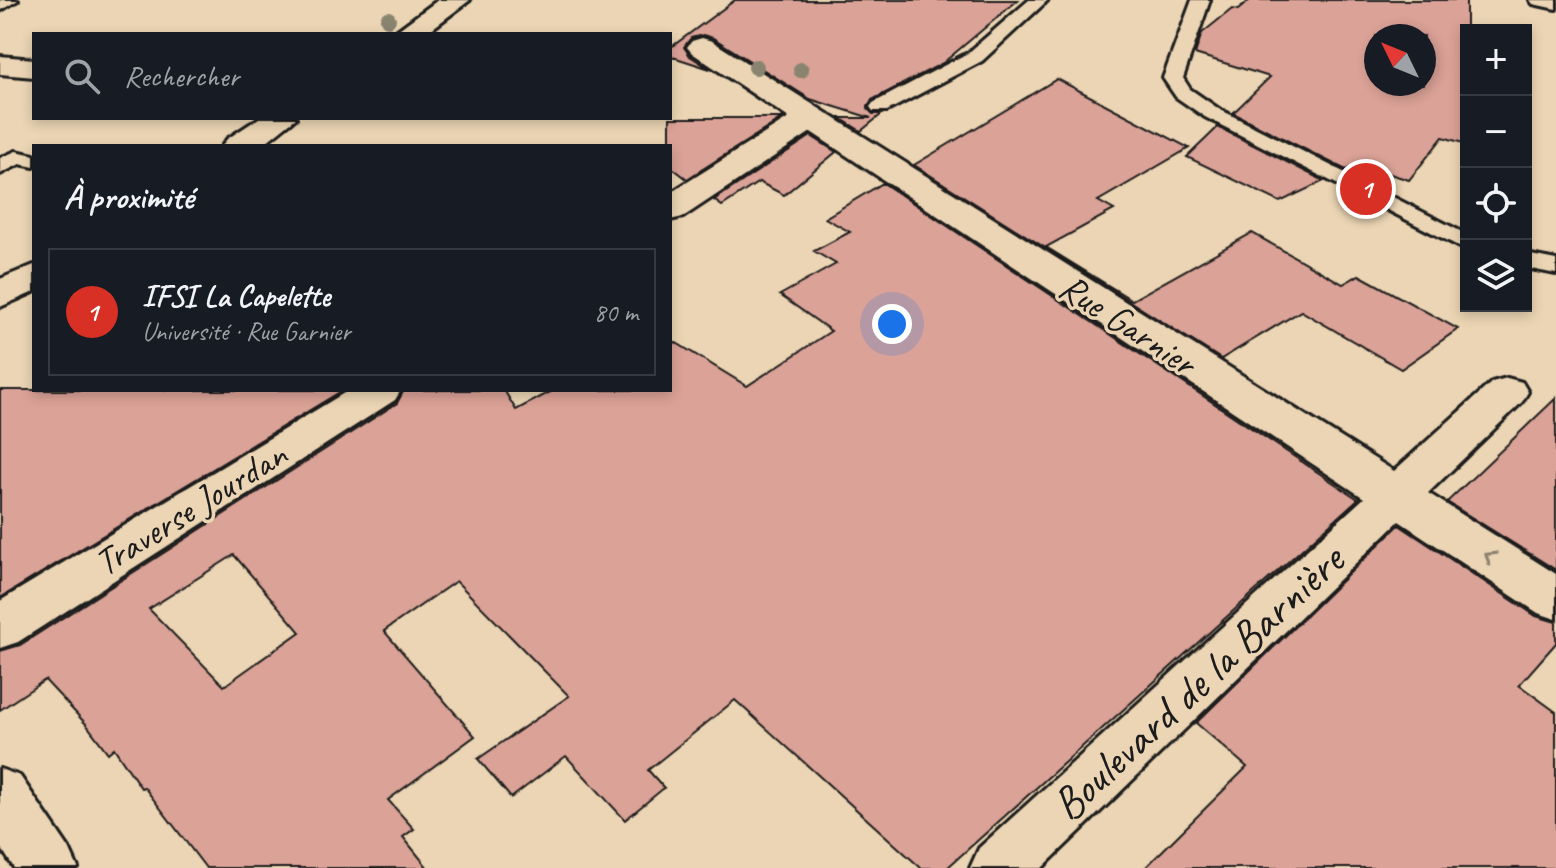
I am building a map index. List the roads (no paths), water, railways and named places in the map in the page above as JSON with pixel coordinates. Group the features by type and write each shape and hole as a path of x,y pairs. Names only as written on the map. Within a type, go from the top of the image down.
{"street":[{"path":"409,32 456,0"},
{"name":"Rue Garnier","path":"702,47 1556,599"},
{"path":"0,65 32,68"},
{"path":"672,208 810,118"},
{"path":"242,144 277,120"},
{"path":"0,295 32,277"},
{"name":"Traverse Jourdan","path":"0,627 377,392"},
{"name":"Boulevard de la Barnière","path":"1000,868 1507,392"},
{"path":"0,795 48,868"}],"lane":[{"path":"0,6 9,0"},
{"path":"880,107 975,57 1039,0"},
{"path":"1201,0 1173,78 1183,93 1212,113 1460,240"},
{"path":"1539,0 1556,4"},
{"path":"1532,262 1556,267"}],"place":[{"name":"IFSI La Capelette","path":"1366,189"}]}
